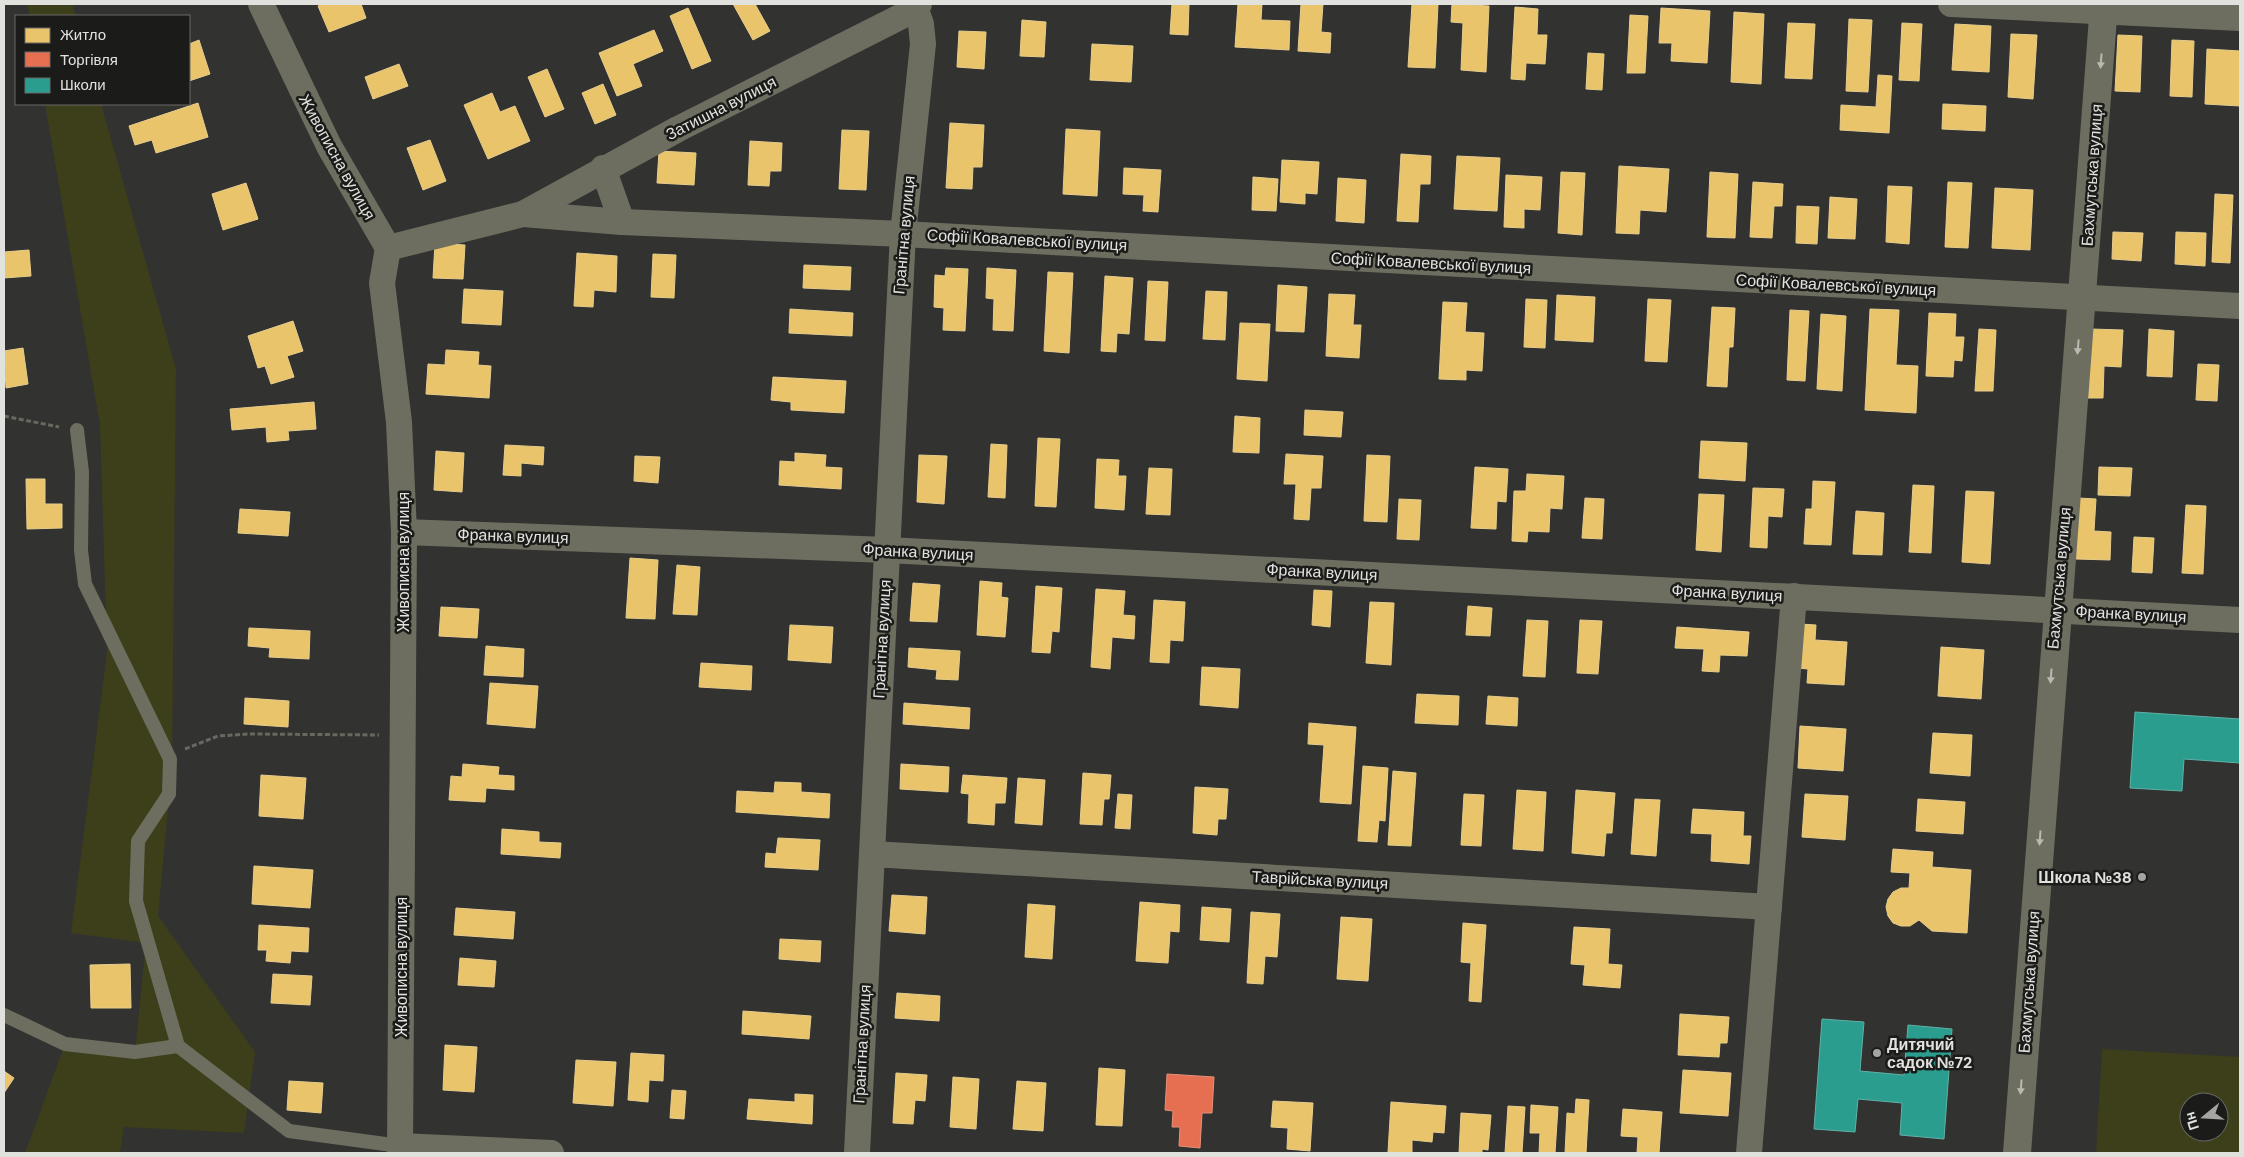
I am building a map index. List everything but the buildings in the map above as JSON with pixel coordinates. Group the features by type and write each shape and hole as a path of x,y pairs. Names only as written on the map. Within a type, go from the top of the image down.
{"street":[{"name":"Живописна вулиця","path":"261,4 328,146 388,248 382,283 399,422 404,532 400,1150"},
{"path":"1951,4 2104,8 2240,18"},
{"name":"Затишна вулиця","path":"523,214 604,168 902,16 917,6"},
{"name":"Гранітна вулиця","path":"857,1153 903,234 923,44 917,6"},
{"name":"Бахмутська вулиця","path":"2016,1153 2056,610 2104,8"},
{"path":"604,168 622,222"},
{"name":"Софії Ковалевської вулиця","path":"388,248 523,214 622,222 903,234 2082,299 2240,306"},
{"name":"Франка вулиця","path":"404,532 887,550 2240,620"},
{"path":"1749,1153 1794,596"},
{"name":"Таврійська вулиця","path":"872,854 1769,907"},
{"path":"400,1150 551,1153"}],"lane":[{"path":"77,430 82,472 81,550 85,584 170,759 169,794 138,842 136,901 178,1046 289,1132 400,1150"},
{"path":"4,1015 65,1044 135,1052 178,1046"}],"path":[{"path":"4,416 77,430"},
{"path":"170,759 189,747 218,736 249,734 403,735"}],"shaded area":[{"path":"27,4 72,4 76,15 30,15"},
{"path":"45,105 101,105 176,369 172,767 158,916 255,1052 244,1133 124,1127 120,1153 25,1153 65,1044 135,1052 146,943 71,933 107,653 100,425"},
{"path":"2102,1049 2240,1057 2240,1153 2096,1153"}],"place":[{"name":"Школа №38","path":"2142,877"},
{"name":"Дитячий садок №72","path":"1877,1053"}]}
